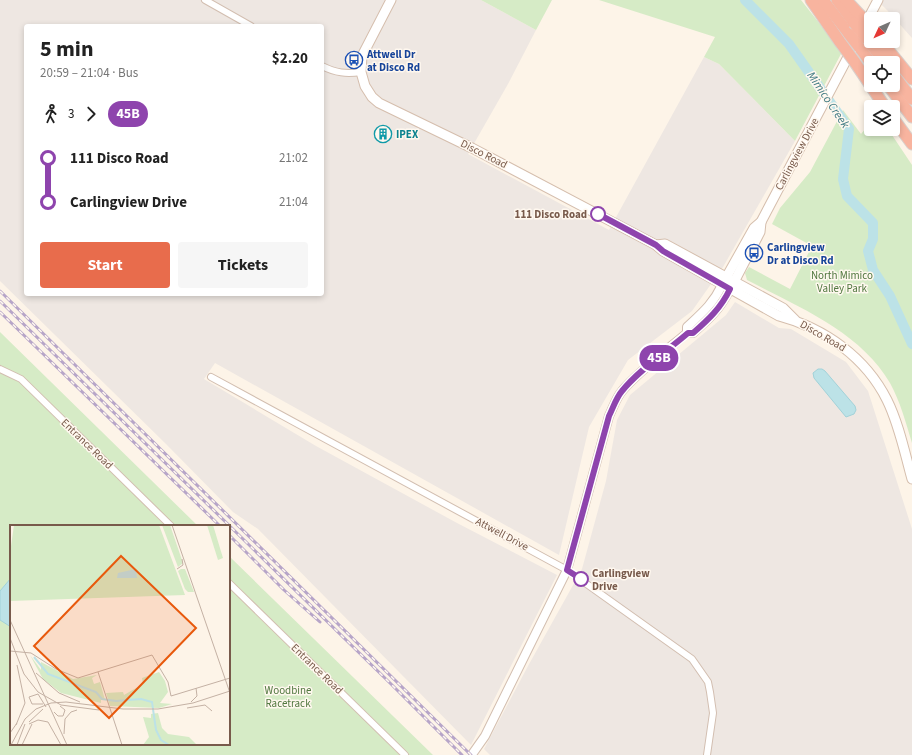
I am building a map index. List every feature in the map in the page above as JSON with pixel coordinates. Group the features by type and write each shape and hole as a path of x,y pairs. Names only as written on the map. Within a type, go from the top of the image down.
{"highway":[{"path":"811,0 880,100"},
{"path":"823,0 866,56"},
{"path":"837,0 864,28"},
{"path":"846,0 857,19"},
{"path":"887,48 912,79"},
{"path":"900,83 912,99"},
{"path":"893,92 912,117"},
{"path":"900,128 912,144"}],"main road":[{"path":"361,72 363,52 391,0"},
{"name":"Carlingview Drive","path":"728,283 754,228 761,222 878,0"},
{"name":"Disco Road","path":"361,72 368,92 372,97 386,107 479,151 656,245 665,244 779,316 795,320 838,343 855,356 871,374 879,386 892,412 912,479"}],"street":[{"path":"205,0 247,24"},
{"path":"324,67 343,74 361,72"},
{"name":"Carlingview Drive","path":"473,753 485,736 567,570 609,416 615,403 622,392 635,378 688,333 687,327 710,306 728,283"},
{"name":"Entrance Road","path":"0,368 21,379 170,525"},
{"name":"Attwell Drive","path":"211,377 567,570 692,659 708,682 710,692 713,713 707,755"},
{"name":"Entrance Road","path":"230,584 405,755"}],"shaded area":[{"path":"0,0 481,0 536,30 508,84 468,154 609,230 704,57 719,64 795,141 723,267 692,311 628,360 589,427 559,555 215,363 204,379 316,446 457,523 557,575 471,745 258,529 233,512 0,281"},
{"path":"877,0 912,0 912,38 900,25 900,12 889,12"},
{"path":"735,302 779,328 791,329 846,362 868,391 912,529 912,755 490,755 484,749 582,569 606,481 617,420 630,395 726,315"}],"green space":[{"path":"481,0 552,0 536,30"},
{"path":"599,0 801,0 842,52 795,141 719,64 704,57 715,37"},
{"name":"North Mimico Valley Park","path":"843,110 861,134 864,130 864,136 893,136 912,165 912,443 894,390 878,365 862,349 826,322 747,280 745,273 749,267 790,289 812,246 772,224 780,208 810,172"},
{"name":"Woodbine Racetrack","path":"0,332 197,525 10,525 10,745 230,745 230,557 433,755 0,755"}],"water":[{"path":"818,369 825,371 855,406 856,410 854,414 846,417 814,378 813,373"},
{"path":"10,579 10,626 0,620 0,591"}],"waterway":[{"name":"Mimico Creek","path":"745,0 789,44 849,129 843,179 847,196 873,223 873,239 868,251 873,270 890,296 912,344"}],"railway":[{"path":"0,291 471,755"},
{"path":"0,301 229,525"},
{"path":"0,312 219,525"},
{"path":"230,526 462,755"},
{"path":"230,536 284,590 320,622"}],"bus line":[{"name":"45B","path":"581,579 567,570 609,416 615,403 622,392 635,378 688,333 693,333 716,312 730,289 663,251 656,245 598,214"}],"place":[{"name":"Attwell Dr at Disco Rd","path":"354,60"},
{"name":"IPEX","path":"383,134"},
{"name":"111 Disco Road","path":"598,214"},
{"name":"Carlingview Dr at Disco Rd","path":"754,253"},
{"name":"Carlingview Drive","path":"581,579"}]}
